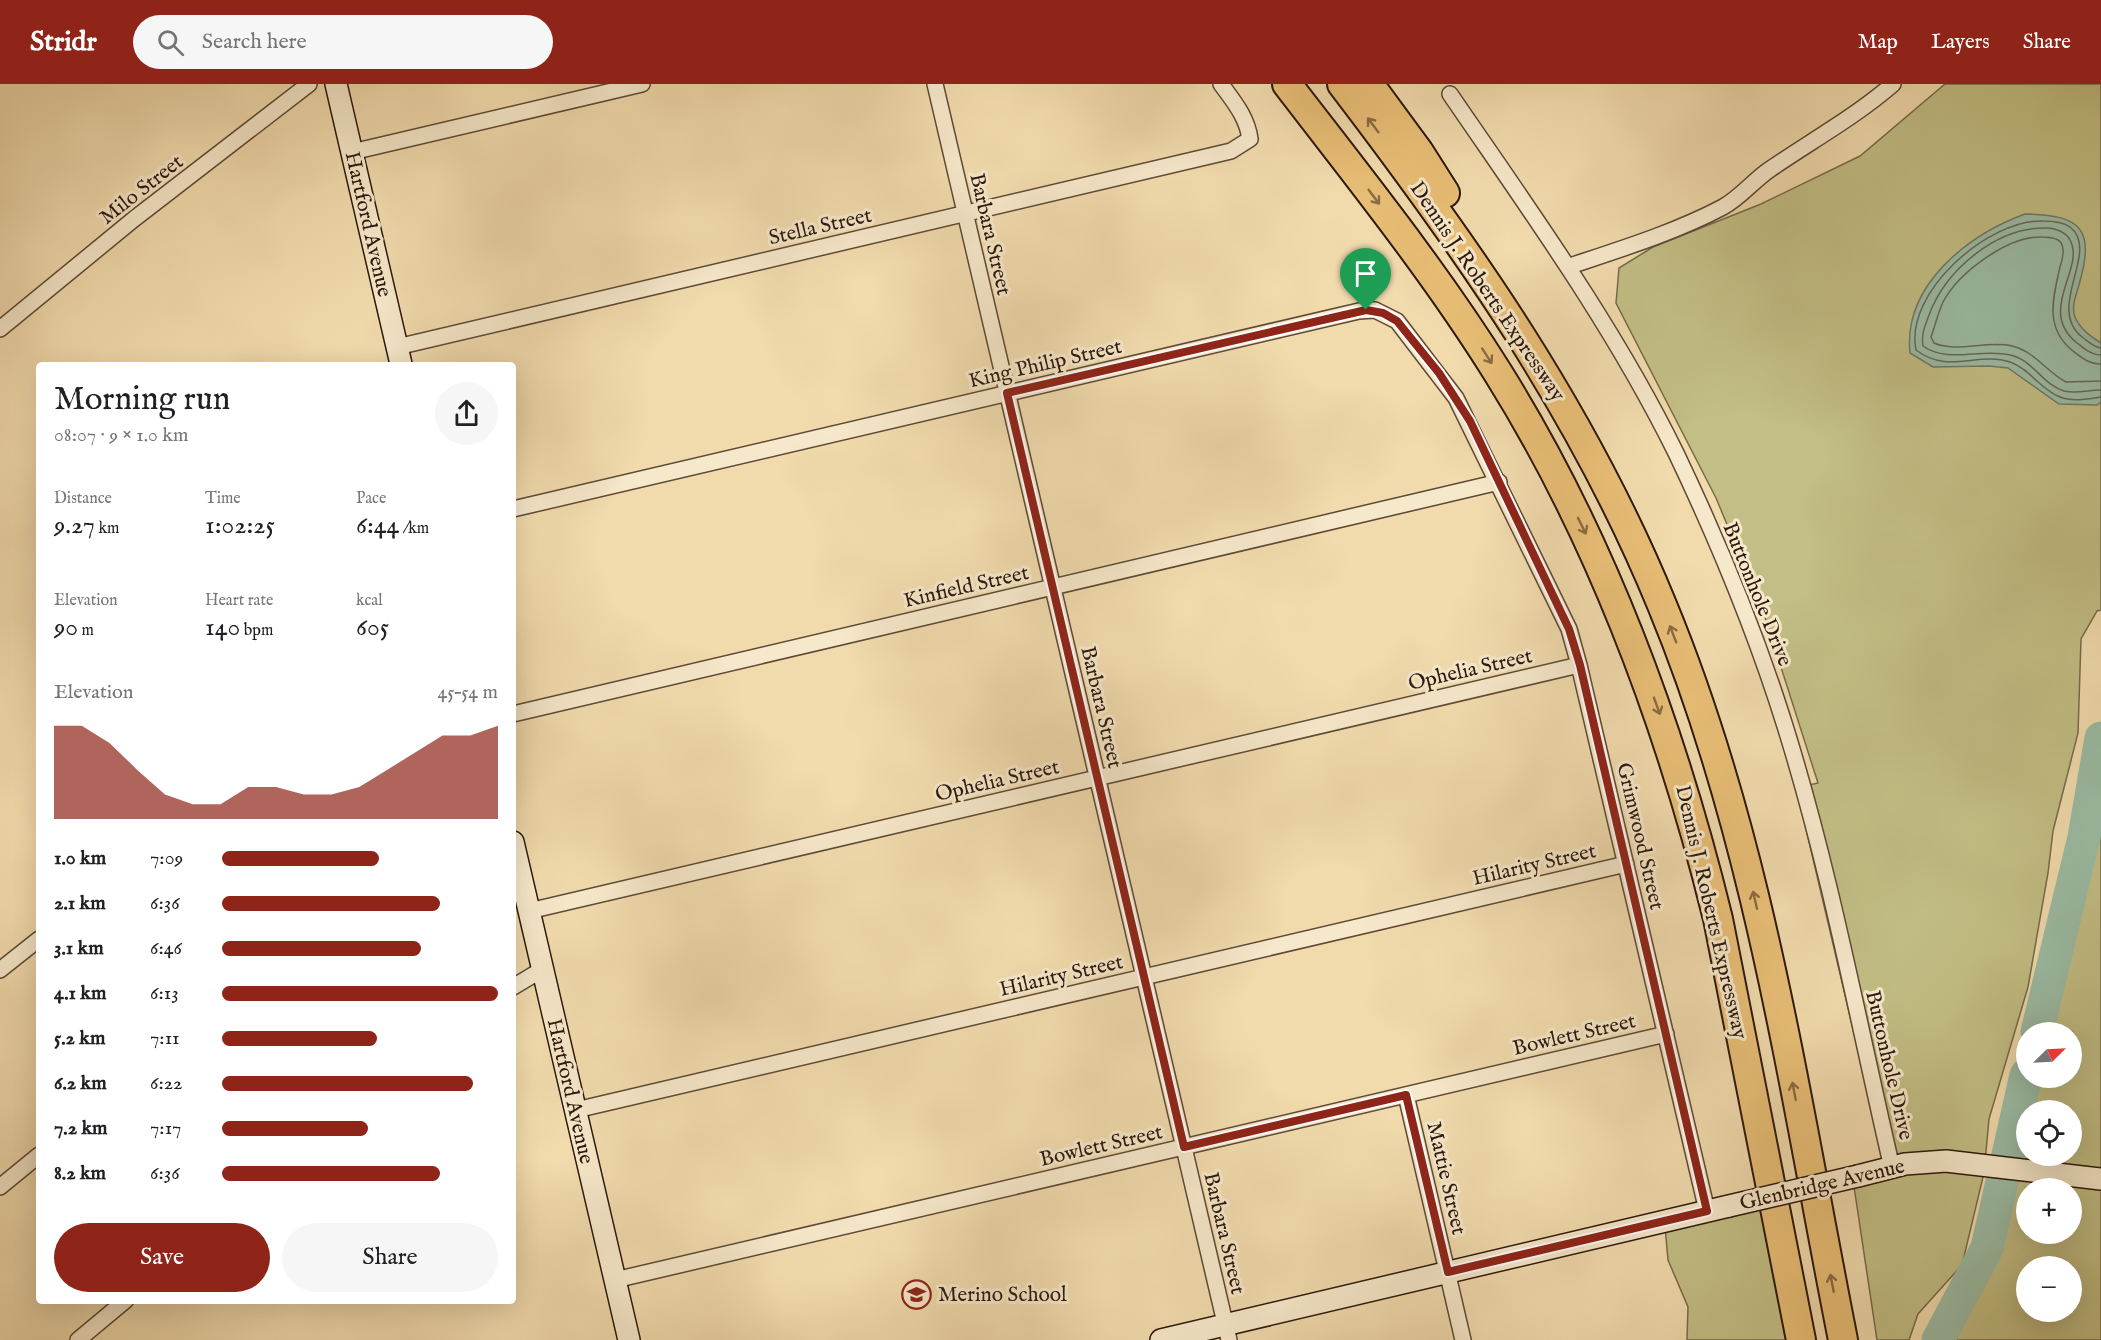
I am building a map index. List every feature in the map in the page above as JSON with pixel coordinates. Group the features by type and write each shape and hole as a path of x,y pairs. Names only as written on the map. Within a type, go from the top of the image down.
{"highway":[{"path":"1279,84 1345,159"},
{"name":"Dennis J. Roberts Expressway","path":"1287,84 1463,318 1527,422 1592,546 1642,666 1685,791 1718,919 1801,1340"},
{"name":"Dennis J. Roberts Expressway","path":"1342,84 1435,207 1506,309 1576,424 1636,544 1663,606 1709,733 1732,808 1759,916 1843,1340"},
{"path":"1369,84 1440,183 1506,309"}],"main road":[{"name":"Hartford Avenue","path":"336,84 399,356"},
{"name":"Hartford Avenue","path":"516,870 518,888 529,911 543,969 629,1340"},
{"name":"Glenbridge Avenue","path":"1161,1340 1227,1333 1448,1272 1892,1168 1946,1161 2098,1178"}],"street":[{"name":"Milo Street","path":"0,329 134,219 309,84"},
{"path":"352,152 642,84"},
{"name":"Barbara Street","path":"935,84 1227,1333"},
{"name":"Stella Street","path":"399,356 965,214 1222,154 1238,148 1250,139 1246,120 1221,84"},
{"path":"1570,266 1668,231 1724,206 1749,189 1767,171 1864,109 1893,84"},
{"name":"Buttonhole Drive","path":"1450,94 1570,266 1636,378 1677,455 1729,576 1768,676 1814,835 1892,1168"},
{"name":"King Philip Street","path":"516,507 1359,311 1375,310 1391,316 1404,328 1439,373 1470,421 1499,482"},
{"name":"Kinfield Street","path":"516,713 1499,482"},
{"name":"Grimwood Street","path":"1499,482 1562,613 1580,665 1707,1211"},
{"name":"Ophelia Street","path":"529,911 1580,665"},
{"name":"Hilarity Street","path":"576,1110 1626,864"},
{"path":"0,970 36,941"},
{"path":"516,985 543,969"},
{"name":"Bowlett Street","path":"615,1280 1666,1034"},
{"name":"Mattie Street","path":"1406,1095 1463,1340"},
{"path":"0,1187 36,1157"},
{"path":"78,1340 121,1304"}],"shaded area":[{"path":"1945,84 2101,84 2101,610 2097,611 2081,639 2078,733 2053,831 2028,987 1989,1119 1984,1173 1962,1265 1918,1314 1909,1340 1877,1340 1853,1180 1884,1161 1798,795 1809,785 1818,783 1763,611 1716,498 1616,303 1619,268 1653,247 1761,204 1860,156"},
{"path":"2101,764 2101,1340 1949,1340 1978,1281 1996,1255 2016,1188 2016,1244 2082,1244 2082,1178 2019,1178 2020,1166 2082,1166 2082,1100 2025,1100 2029,1088 2082,1088 2082,1022 2047,1022 2088,851"},
{"path":"1765,1197 1796,1340 1687,1340 1688,1307 1668,1260 1665,1226"}],"water":[{"path":"2025,214 2044,215 2071,222 2084,238 2084,266 2074,301 2074,309 2075,317 2080,325 2101,343 2101,402 2097,405 2059,404 2008,368 1933,367 1910,353 1911,328 1917,306 1928,285 1943,266 1982,235"}],"waterway":[{"path":"2039,1022 2084,837 2101,738"},
{"path":"1938,1340 1987,1248 2023,1088"}],"place":[{"name":"Merino School","path":"917,1294"}],"route":[{"path":"1366,310 1375,310 1397,321 1456,398 1470,421 1569,629 1580,665 1707,1211 1448,1272 1406,1095 1184,1147 1007,393 1366,310"}]}
